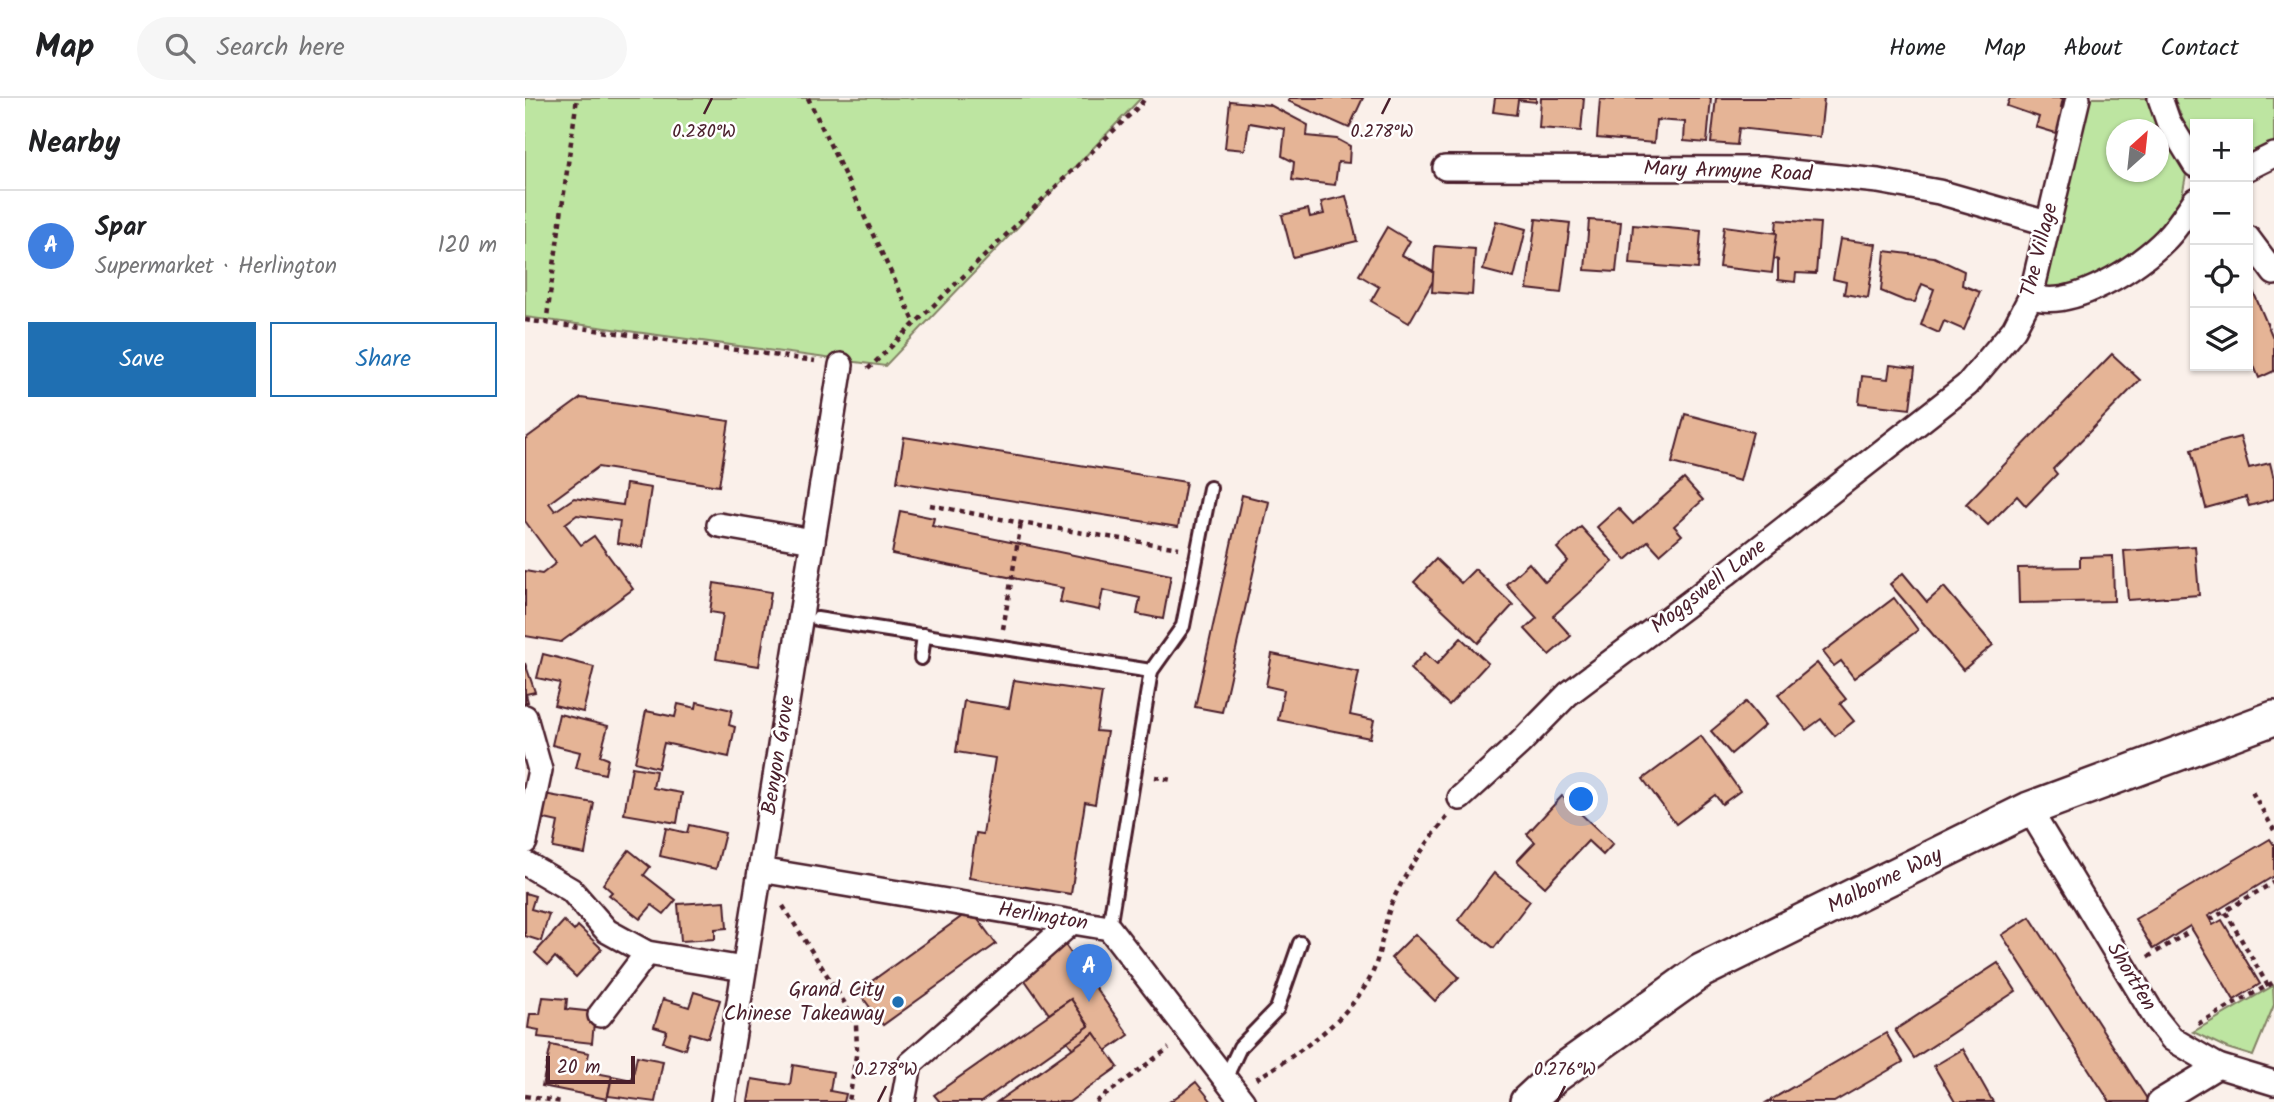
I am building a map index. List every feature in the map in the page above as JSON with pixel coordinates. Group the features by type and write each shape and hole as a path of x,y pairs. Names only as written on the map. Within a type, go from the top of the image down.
{"street":[{"name":"The Village","path":"1967,385 2014,329 2031,296 2078,98"},
{"path":"2160,98 2168,121 2190,157"},
{"path":"2253,166 2274,155"},
{"name":"Mary Armyne Road","path":"1445,168 1761,169 1878,181 1939,192 2047,223"},
{"path":"2031,296 2042,300 2057,299 2101,286 2137,263 2165,239 2190,206"},
{"path":"2253,245 2274,273"},
{"name":"Benyon Grove","path":"723,1102 841,365"},
{"name":"Moggswell Lane","path":"1460,798 1568,694 1693,600 1967,385"},
{"path":"719,525 813,541"},
{"path":"525,717 540,769 525,842"},
{"name":"Malborne Way","path":"1527,1102 1555,1076 1701,971 2029,809 2274,718"},
{"name":"Shortfen","path":"2029,809 2156,1019 2172,1039 2218,1066 2274,1083"},
{"path":"525,863 571,890 607,931 647,953 744,969"},
{"name":"Herlington","path":"760,870 1109,928 1234,1091"},
{"path":"903,1102 910,1063 1072,922"},
{"path":"600,1015 647,953"},
{"path":"2159,1102 2218,1066"}],"lane":[{"path":"1109,928 1151,671 1183,626 1210,488"},
{"path":"817,619 1151,671"},
{"path":"921,657 925,635"},
{"path":"1234,1091 1240,1047 1277,1009 1300,943"}],"path":[{"path":"546,324 576,98"},
{"path":"808,98 915,323"},
{"path":"862,379 868,368 1145,98"},
{"path":"525,320 841,365"},
{"path":"930,505 1021,523 1198,551"},
{"path":"1000,647 1021,523"},
{"path":"2252,792 2274,830"},
{"path":"1234,1091 1300,1053 1349,1008 1367,983 1381,949 1394,898 1419,854 1460,798"},
{"path":"2210,920 2274,882"},
{"path":"783,909 856,1025 857,1049 849,1102"},
{"path":"2225,911 2268,986"},
{"path":"2126,970 2192,930"},
{"path":"2172,1039 2274,982"},
{"path":"1096,1102 1189,1032"},
{"path":"525,1096 562,1102"}],"green space":[{"path":"525,98 1141,98 885,366 525,317"},
{"path":"2091,98 2151,98 2159,119 2106,119 2106,182 2169,182 2169,144 2186,175 2182,196 2167,227 2112,272 2065,289 2047,290 2043,278"},
{"path":"2174,98 2274,98 2274,145 2253,156 2253,119 2190,119 2190,139"},
{"path":"2273,986 2274,1005 2253,1056 2227,1048 2193,1032"}],"building":[{"path":"1289,98 1363,98 1349,128 1288,101"},
{"path":"1495,98 1536,98 1536,102 1518,100 1516,115 1493,112"},
{"path":"1541,98 1584,98 1581,131 1539,128"},
{"path":"1711,98 1707,143 1684,141 1685,122 1656,120 1654,143 1597,138 1600,99"},
{"path":"1716,98 1824,98 1820,137 1739,128 1737,145 1711,143"},
{"path":"2010,98 2063,98 2061,107 2077,112 2069,137 2036,127 2039,117 2007,106"},
{"path":"1230,101 1270,105 1308,125 1307,136 1337,139 1350,146 1349,163 1338,162 1335,185 1292,180 1294,162 1282,156 1285,129 1249,123 1245,150 1225,148"},
{"path":"1346,196 1357,241 1293,257 1282,215 1308,209 1310,217 1324,214 1321,202"},
{"path":"1536,219 1570,223 1561,293 1527,289"},
{"path":"1589,220 1621,222 1616,272 1585,270"},
{"path":"1777,220 1820,223 1816,274 1796,273 1795,282 1778,280 1778,260 1773,258"},
{"path":"1496,221 1526,229 1514,278 1483,270"},
{"path":"1633,225 1701,231 1698,269 1630,264"},
{"path":"1724,226 1777,233 1772,273 1719,267"},
{"path":"1387,227 1410,241 1402,255 1437,274 1409,323 1371,301 1379,287 1359,275"},
{"path":"1840,239 1876,244 1868,298 1844,294 1846,282 1833,279"},
{"path":"1435,246 1475,249 1472,295 1432,292"},
{"path":"1885,251 1934,257 1964,271 1962,285 1980,292 1964,330 1944,321 1939,333 1921,325 1934,289 1922,284 1915,302 1905,301 1881,291"},
{"path":"2253,291 2274,340 2274,371 2259,378 2253,364"},
{"path":"2112,354 2140,380 2053,469 2057,474 2026,506 2017,496 1988,525 1966,504"},
{"path":"1890,365 1915,368 1910,409 1859,403 1862,376 1888,379"},
{"path":"581,398 729,421 719,486 598,467 549,503 555,511 574,498 623,505 626,484 651,488 642,547 617,543 620,521 577,515 565,524 581,545 594,536 633,589 561,642 525,636 525,571 542,574 556,563 525,521 525,439"},
{"path":"1685,414 1753,432 1740,481 1672,463"},
{"path":"904,437 1186,482 1178,527 897,482"},
{"path":"2240,437 2249,468 2270,463 2274,479 2274,499 2249,506 2246,497 2206,508 2191,450"},
{"path":"1684,479 1703,500 1674,526 1682,535 1660,554 1648,541 1626,560 1597,527 1618,508 1633,524"},
{"path":"1242,495 1269,502 1222,712 1195,707"},
{"path":"900,511 934,518 932,526 1171,575 1163,619 1137,614 1140,598 1103,590 1099,610 1060,602 1063,588 892,554"},
{"path":"1581,527 1613,562 1553,616 1571,636 1549,655 1525,629 1537,618 1506,584 1529,563 1545,582 1568,561 1557,548"},
{"path":"2195,546 2199,595 2128,600 2124,551"},
{"path":"2113,556 2114,601 2019,603 2018,568 2080,567 2080,557"},
{"path":"1436,559 1461,583 1475,569 1513,605 1478,643 1414,582"},
{"path":"1903,573 1927,602 1944,587 1993,645 1963,670 1890,584"},
{"path":"714,583 771,592 759,666 716,659 723,614 710,612"},
{"path":"1894,598 1918,630 1854,678 1841,661 1834,666 1823,652"},
{"path":"1461,638 1488,663 1449,705 1410,669 1425,653 1437,664"},
{"path":"543,654 594,667 583,712 554,705 560,683 537,678"},
{"path":"1272,654 1359,672 1350,715 1374,720 1370,738 1278,720 1284,690 1266,686"},
{"path":"525,663 535,692 526,694 528,702 525,703"},
{"path":"1817,663 1846,699 1840,704 1854,721 1835,736 1821,719 1806,730 1778,695"},
{"path":"1014,680 1102,693 1096,731 1107,732 1095,804 1085,802 1071,894 969,878 976,833 983,834 995,758 956,752 964,701 1009,708"},
{"path":"697,702 732,710 729,725 735,727 729,757 664,743 658,768 635,762 646,711 675,717 678,704 696,708"},
{"path":"1746,702 1765,725 1731,754 1711,731"},
{"path":"559,714 608,726 600,756 608,759 605,774 576,768 580,752 552,745"},
{"path":"1701,736 1740,791 1722,804 1715,795 1676,824 1643,779"},
{"path":"632,767 656,771 653,788 682,793 677,823 624,814"},
{"path":"544,794 594,803 585,854 553,848 558,822 540,818"},
{"path":"1562,796 1613,844 1603,855 1588,841 1545,887 1517,861 1535,842 1527,834"},
{"path":"689,825 725,833 716,869 660,856 666,828 687,833"},
{"path":"2270,839 2274,845 2274,876 2208,916 2213,925 2222,920 2260,984 2234,1000 2190,926 2153,949 2135,919"},
{"path":"629,850 650,867 644,875 676,900 664,914 652,905 640,919 609,895 612,892 603,884"},
{"path":"1494,873 1530,901 1494,948 1458,920"},
{"path":"525,893 535,896 531,909 549,914 541,941 525,936"},
{"path":"725,901 727,928 715,929 715,939 681,941 678,904"},
{"path":"971,910 996,944 883,1025 858,991"},
{"path":"2030,917 2149,1102 2110,1102 2002,935"},
{"path":"564,921 574,931 578,926 602,949 576,977 555,957 548,965 535,953"},
{"path":"1415,934 1459,977 1435,1001 1391,958"},
{"path":"1063,942 1129,1035 1106,1051 1094,1033 1073,1049 1067,1041 1089,1026 1071,999 1049,1014 1020,973"},
{"path":"1998,963 2016,991 1914,1058 1895,1030"},
{"path":"694,992 720,1000 708,1038 690,1033 685,1049 663,1042 667,1031 654,1027 663,999 689,1007"},
{"path":"543,997 567,999 566,1009 595,1012 592,1043 538,1037 539,1030 528,1028 530,1014 540,1014"},
{"path":"1071,999 1089,1026 981,1102 940,1102 934,1095"},
{"path":"1094,1033 1118,1067 1069,1102 997,1102"},
{"path":"1886,1033 1903,1062 1834,1102 1767,1102"},
{"path":"551,1045 589,1053 585,1071 612,1076 607,1099 542,1086"},
{"path":"1963,1049 1993,1102 1955,1102 1934,1066"},
{"path":"637,1056 663,1061 655,1102 608,1096 612,1076 632,1080"},
{"path":"793,1065 833,1072 830,1091 846,1094 844,1102 748,1102 752,1079 790,1085"},
{"path":"1196,1082 1212,1102 1169,1102 1175,1098"}],"place":[{"name":"Grand City Chinese Takeaway","path":"898,1002"},
{"name":"Spar","path":"1089,1002"}]}
